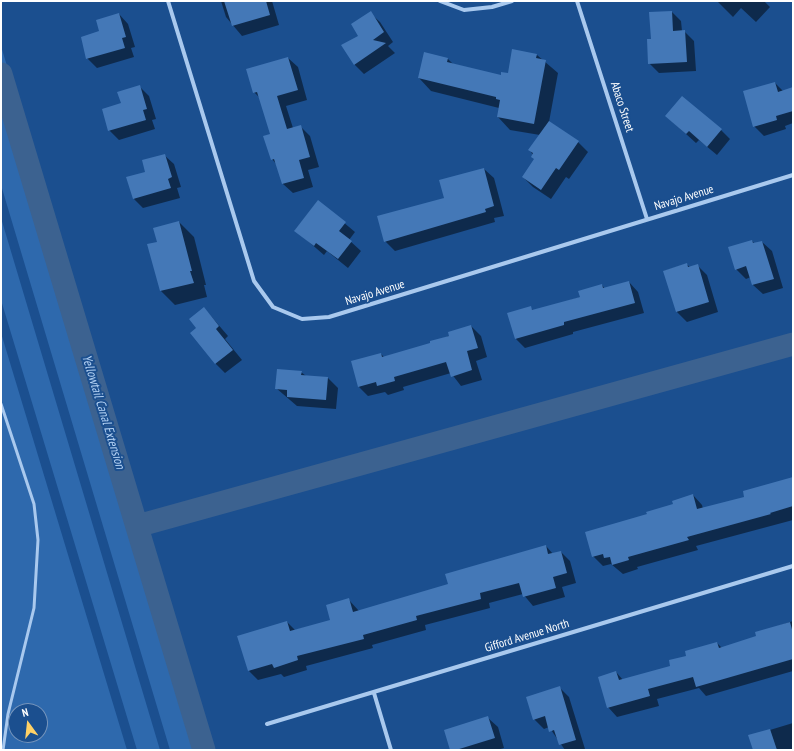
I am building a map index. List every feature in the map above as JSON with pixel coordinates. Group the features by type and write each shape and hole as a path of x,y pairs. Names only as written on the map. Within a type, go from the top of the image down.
{"street":[{"name":"Navajo Avenue","path":"168,1 254,281 273,307 302,319 329,317 793,175"},
{"path":"440,1 464,10 492,6 512,1"},
{"name":"Abaco Street","path":"577,1 647,219"},
{"name":"Gifford Avenue North","path":"268,724 793,566"},
{"path":"374,693 391,750"}],"lane":[{"path":"1,404 34,504 38,540 34,608 8,714 3,750"}],"shaded area":[{"path":"1,46 211,750 170,750 1,185"},
{"path":"1,218 160,750 137,750 1,300"},
{"path":"1,333 127,750 1,750"}],"building":[{"path":"224,1 266,1 270,15 232,26"},
{"path":"371,11 384,32 373,40 386,43 354,65 341,45 358,36 351,24"},
{"path":"672,11 673,31 685,30 687,62 648,64 647,39 651,39 649,12"},
{"path":"119,13 126,37 122,38 125,48 86,59 81,37 99,31 96,20"},
{"path":"512,49 537,54 536,58 546,60 534,124 497,117 500,100 496,99 496,97 418,78 424,52 448,58 447,62 501,75 501,72 508,73"},
{"path":"288,57 298,90 277,96 287,129 301,125 310,157 299,160 304,178 282,184 274,159 271,160 263,136 270,134 257,92 253,93 246,69"},
{"path":"775,82 778,92 793,87 793,111 776,116 777,120 753,127 743,91"},
{"path":"140,85 147,109 143,110 146,120 108,131 102,109 121,103 117,92"},
{"path":"682,96 722,129 707,147 689,131 686,134 665,116"},
{"path":"549,121 579,141 559,170 556,168 541,190 522,177 534,159 531,157 533,153 528,150"},
{"path":"165,154 172,177 168,179 171,188 133,199 126,177 145,172 142,160"},
{"path":"484,168 494,206 485,209 486,212 384,242 377,216 444,198 439,180"},
{"path":"318,200 346,222 339,231 352,241 338,259 316,243 314,246 294,231"},
{"path":"179,221 194,283 160,291 147,244 157,242 153,228"},
{"path":"752,240 753,243 762,241 774,279 752,285 746,266 735,270 728,247"},
{"path":"687,263 688,267 698,264 709,302 676,312 663,271"},
{"path":"629,281 635,303 564,322 564,325 515,339 507,313 531,306 532,310 580,297 578,291 602,284 603,288"},
{"path":"204,307 219,326 216,329 233,350 215,364 190,333 196,328 189,319"},
{"path":"471,325 478,348 467,351 472,370 451,377 446,362 394,377 395,381 377,386 376,382 358,387 351,361 381,353 382,357 430,343 430,341 449,336 448,332"},
{"path":"277,369 302,371 301,375 328,377 326,400 287,397 287,390 275,389"},
{"path":"793,477 793,506 770,513 771,514 687,537 689,540 628,557 629,560 612,565 610,557 604,558 603,554 592,557 585,532 647,514 646,512 673,504 672,501 693,494 697,509 744,497 743,491"},
{"path":"546,545 548,554 561,551 567,573 553,577 556,588 523,597 519,583 480,593 481,599 416,616 417,620 363,635 364,639 297,656 298,660 274,668 272,664 248,671 237,636 287,621 290,631 330,620 326,605 349,598 353,612 448,584 445,574"},
{"path":"790,622 793,633 793,659 696,687 693,677 648,689 650,696 607,708 598,677 616,671 619,680 670,666 669,660 686,656 685,651 717,642 719,648 756,636 755,632"},
{"path":"560,686 576,740 559,745 554,730 549,732 545,716 533,720 526,697"},
{"path":"488,716 495,738 456,750 450,750 444,730"},
{"path":"770,729 777,750 753,750 748,735"}],"waterway":[{"name":"Yellowtail Canal Extension","path":"1,74 204,750"},
{"path":"137,526 793,344"}]}
